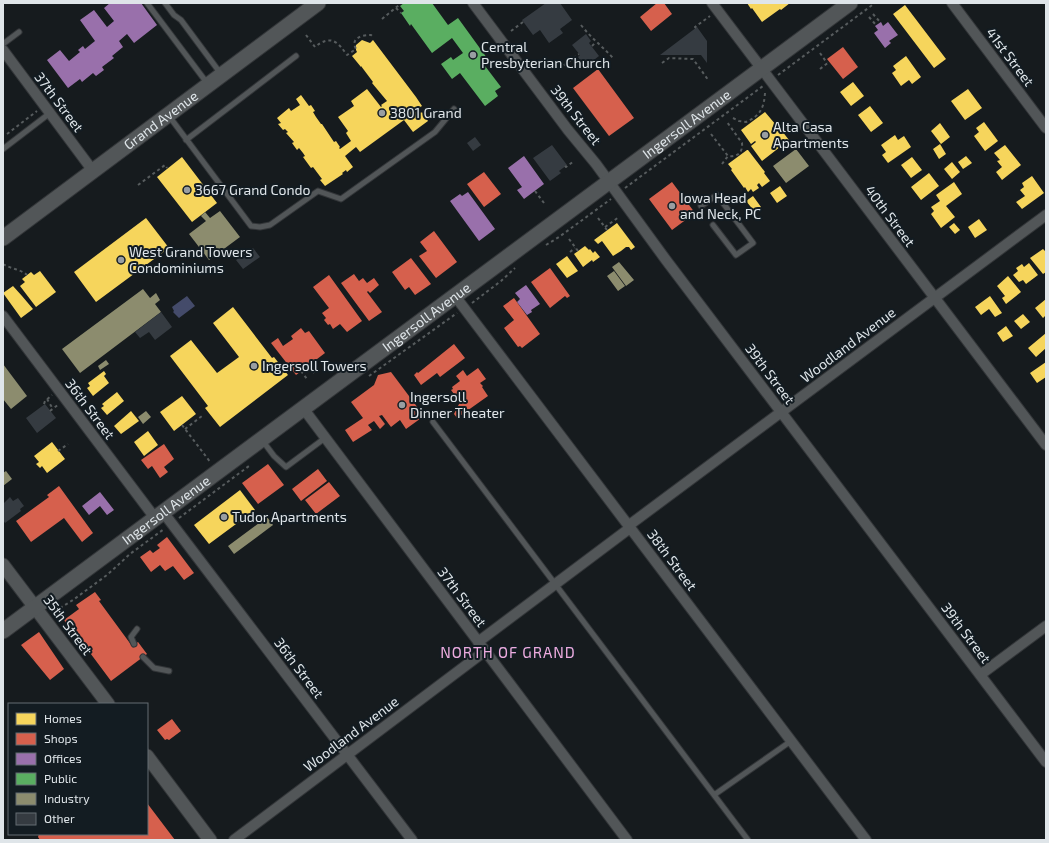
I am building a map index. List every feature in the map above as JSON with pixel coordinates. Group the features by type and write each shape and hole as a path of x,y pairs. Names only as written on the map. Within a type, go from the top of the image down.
{"main road":[{"name":"Grand Avenue","path":"3,238 318,3"},
{"name":"Ingersoll Avenue","path":"3,631 850,3"}],"street":[{"name":"39th Street","path":"473,3 568,130 610,181 652,241 1046,762"},
{"name":"40th Street","path":"712,3 1046,445"},
{"name":"41st Street","path":"952,3 1046,128"},
{"name":"37th Street","path":"3,50 93,171"},
{"name":"Woodland Avenue","path":"478,642 781,412 1046,216"},
{"name":"38th Street","path":"455,296 866,840"},
{"name":"36th Street","path":"3,316 347,754 412,840"},
{"name":"37th Street","path":"303,408 627,840"},
{"name":"35th Street","path":"3,565 107,703"},
{"path":"980,675 1046,626"},
{"name":"Woodland Avenue","path":"234,840 485,651"},
{"path":"148,757 210,840"}],"lane":[{"path":"147,3 209,85"},
{"path":"165,3 174,16 181,20 221,75"},
{"path":"3,44 19,32"},
{"path":"186,140 296,56"},
{"path":"168,115 251,226 260,227 270,225 318,191 341,199 435,132 454,109"},
{"path":"3,148 48,110"},
{"path":"701,206 717,195 752,243 736,255 713,225"},
{"path":"433,422 748,840"},
{"path":"261,440 274,456 286,467 325,438"},
{"path":"134,644 131,637 138,629"},
{"path":"143,657 154,668 169,671"},
{"path":"714,795 791,741"}],"path":[{"path":"382,19 396,8 399,3"},
{"path":"778,75 875,3"},
{"path":"396,8 401,14"},
{"path":"874,14 880,22"},
{"path":"696,28 695,27 710,16"},
{"path":"869,17 876,25"},
{"path":"511,31 523,22"},
{"path":"581,25 613,58"},
{"path":"306,35 315,47 325,41 331,40 336,42 347,55 356,49 354,43 359,37 366,35 371,35 373,37"},
{"path":"592,46 596,42"},
{"path":"820,53 828,62 820,69"},
{"path":"560,69 579,54"},
{"path":"662,63 668,58 693,59 709,81"},
{"path":"624,188 767,84"},
{"path":"733,118 743,122 752,120 762,110 765,93"},
{"path":"7,134 48,110"},
{"path":"722,164 728,156 738,154 742,150 743,146 740,139 727,122"},
{"path":"711,134 728,156"},
{"path":"565,166 566,167 574,161"},
{"path":"138,185 165,165 167,168"},
{"path":"535,191 544,203"},
{"path":"543,248 613,197"},
{"path":"605,227 619,217"},
{"path":"598,218 607,230"},
{"path":"569,239 578,251"},
{"path":"570,252 575,248"},
{"path":"3,264 27,275"},
{"path":"471,303 516,268"},
{"path":"365,380 459,312"},
{"path":"309,366 314,373"},
{"path":"301,372 306,379"},
{"path":"44,404 47,399 53,395"},
{"path":"47,399 53,409"},
{"path":"50,410 60,404"},
{"path":"185,429 202,416"},
{"path":"182,425 217,472"},
{"path":"58,451 68,444"},
{"path":"179,518 252,463"},
{"path":"60,608 73,600 130,554 167,528"}],"water":[{"path":"187,296 195,306 179,318 173,312 172,307"}],"building: Homes":[{"path":"747,3 790,3 762,22"},
{"path":"905,5 946,59 934,68 893,14"},
{"name":"3801 Grand","path":"362,40 370,43 373,40 416,97 422,106 417,109 421,113 422,112 428,121 413,132 404,120 360,152 356,147 345,156 353,167 347,172 346,170 342,173 343,174 325,186 320,180 322,179 313,167 311,168 303,157 305,156 303,153 299,148 297,150 292,143 294,142 286,133 288,132 285,129 283,130 278,124 281,123 277,118 289,108 291,111 300,105 296,99 301,95 309,106 311,105 315,111 313,112 316,117 334,142 336,141 340,149 351,141 346,133 348,131 338,117 354,106 351,101 367,89 381,107 381,105 387,101 352,56 357,52 356,45"},
{"path":"906,56 921,77 912,84 909,80 901,86 892,73 896,70 893,66"},
{"path":"853,82 864,96 851,106 840,92"},
{"path":"968,89 982,108 965,120 951,101"},
{"path":"870,106 883,123 871,132 858,115"},
{"name":"Alta Casa Apartments","path":"765,112 776,125 772,128 773,130 778,126 789,140 762,161 751,146 756,142 755,141 751,144 741,130"},
{"path":"984,122 998,141 985,151 974,136 979,132 976,128"},
{"path":"940,123 950,137 941,144 931,131"},
{"path":"895,135 898,140 904,136 911,147 888,163 882,155 886,152 881,145"},
{"path":"940,144 946,154 939,159 933,149"},
{"path":"1005,145 1021,165 1002,180 996,172 1002,167 997,161 1000,160 994,153"},
{"path":"747,150 765,172 764,173 770,181 762,187 759,183 757,185 759,188 753,192 751,189 748,192 745,187 744,188 728,164"},
{"path":"966,156 972,163 963,169 958,162"},
{"name":"3667 Grand Condo","path":"182,157 217,203 192,222 157,177"},
{"path":"912,157 922,170 911,178 901,165"},
{"path":"952,162 960,172 952,179 944,169"},
{"path":"929,173 939,186 921,200 911,187"},
{"path":"1032,176 1044,193 1022,209 1016,202 1025,196 1020,190 1024,187 1022,183"},
{"path":"954,182 962,194 946,206 955,217 941,228 931,214 934,211 931,207 940,201 936,195"},
{"path":"780,186 787,196 777,203 770,193"},
{"path":"753,196 761,207 755,212 746,201"},
{"name":"West Grand Towers Condominiums","path":"146,218 169,248 96,302 74,272"},
{"path":"979,219 987,230 975,238 968,227"},
{"path":"617,223 635,247 631,250 629,247 626,247 613,256 602,241 598,244 594,240"},
{"path":"954,223 960,230 955,234 949,227"},
{"path":"585,246 593,253 595,251 600,257 593,262 592,260 583,267 574,254"},
{"path":"1043,249 1046,252 1046,272 1043,274 1030,258"},
{"path":"567,256 578,271 567,278 556,264"},
{"path":"1029,263 1038,275 1026,284 1023,280 1019,282 1013,275 1018,271 1016,268 1022,264 1024,267"},
{"path":"40,271 56,292 36,307 20,286 25,282 22,279 31,272 34,275"},
{"path":"1008,276 1021,292 1006,304 1002,298 1005,296 997,286"},
{"path":"13,286 33,309 21,318 3,293"},
{"path":"990,296 1002,313 995,317 989,309 981,315 975,307"},
{"path":"1046,299 1046,315 1043,318 1035,308"},
{"name":"Ingersoll Towers","path":"233,307 272,358 274,357 288,375 220,427 205,408 208,406 170,356 191,340 217,373 239,357 213,323"},
{"path":"1023,314 1030,322 1021,329 1014,321"},
{"path":"1006,326 1013,336 1003,342 997,333"},
{"path":"1046,333 1046,348 1036,357 1028,348"},
{"path":"1046,362 1046,377 1037,383 1030,373"},
{"path":"104,371 106,374 104,376 109,383 93,396 87,388 90,386 88,383"},
{"path":"117,392 124,401 107,415 101,408 104,406 102,404"},
{"path":"182,396 196,414 174,431 160,412"},
{"path":"131,411 139,421 121,434 114,426"},
{"path":"148,431 158,445 144,456 134,442"},
{"path":"52,442 65,459 47,473 42,466 40,468 36,464 39,462 34,456"},
{"name":"Tudor Apartments","path":"240,490 255,510 209,544 194,525"}],"building: Shops":[{"path":"657,3 664,3 672,14 651,31 640,17"},
{"path":"843,47 858,67 843,79 827,59"},
{"path":"598,69 634,118 609,136 573,88"},
{"path":"484,172 501,194 484,207 467,184"},
{"name":"Iowa Head and Neck, PC","path":"672,182 695,213 672,230 649,199"},
{"path":"434,231 457,262 436,278 419,256 427,251 420,242"},
{"path":"411,258 431,284 415,295 409,287 405,290 392,272"},
{"path":"550,268 570,296 567,298 565,296 550,308 531,282"},
{"path":"354,274 359,281 363,278 367,283 374,278 379,285 370,293 368,291 367,292 382,312 369,321 341,283"},
{"path":"329,275 362,321 347,332 340,324 333,329 330,324 328,325 324,320 326,318 322,313 329,308 313,287"},
{"path":"514,298 540,334 522,348 520,346 518,347 504,328 514,320 503,306"},
{"path":"301,328 305,333 309,331 325,353 296,375 271,343 278,338 283,346 293,339 291,336"},
{"path":"454,344 465,358 440,377 437,373 421,385 414,375"},
{"path":"478,368 486,379 480,383 488,396 457,418 454,414 460,402 451,390 453,389 452,387 460,381 456,376 463,370 467,376"},
{"path":"391,372 424,416 406,429 400,420 391,427 382,415 379,416 385,424 380,429 374,421 368,425 372,430 353,442 345,430 363,418 351,402 374,385 378,375"},
{"path":"164,444 174,459 164,467 168,472 160,478 152,466 148,469 141,460"},
{"path":"268,464 284,485 258,504 242,483"},
{"path":"318,469 327,481 301,501 292,489"},
{"path":"329,482 340,496 316,514 305,500"},
{"path":"59,486 93,533 82,542 64,518 31,542 16,521 49,497 47,495"},
{"path":"167,537 194,573 184,580 173,566 165,571 160,565 151,572 140,557 150,550 153,553 160,548 157,545"},
{"path":"95,592 101,600 99,601 132,646 138,642 147,654 111,681 64,620 79,609 76,605"},
{"path":"39,632 64,669 50,680 21,645"},
{"path":"172,719 181,731 169,740 165,740 157,730"},
{"path":"148,804 175,840 40,840 39,835 148,835"}],"building: Offices":[{"path":"110,3 141,3 157,25 134,43 127,34 119,41 123,47 112,56 114,58 102,67 104,70 96,76 93,73 82,82 80,79 68,88 47,60 60,50 69,61 80,52 78,50 83,46 85,49 95,41 80,20 94,10 107,27 114,21 104,8"},
{"path":"881,22 883,26 888,22 898,35 889,41 891,43 885,48 874,33 878,30 875,26"},
{"path":"524,156 544,184 524,199 517,190 522,187 508,168"},
{"path":"468,192 495,229 479,241 450,201 460,194 462,196"},
{"path":"526,285 540,304 531,310 532,312 527,315 517,302 520,299 515,293"},
{"path":"100,492 114,510 107,515 100,506 89,515 82,506"}],"building: Public":[{"name":"Central Presbyterian Church","path":"404,3 432,3 448,25 458,18 487,58 482,62 501,87 495,91 498,96 485,106 460,73 452,79 441,64 451,57 453,60 463,53 452,38 432,53 401,13 404,11 400,6"}],"building: Industry":[{"path":"796,149 809,166 786,183 773,166"},
{"path":"220,211 240,237 209,260 189,234 206,221 201,216 205,212 210,218"},
{"path":"619,262 634,280 626,286 612,267"},
{"path":"614,271 625,286 618,291 607,276"},
{"path":"143,289 150,298 156,293 160,300 155,304 161,312 80,373 62,349"},
{"path":"106,360 109,364 100,370 98,366"},
{"path":"3,364 27,396 11,409 3,399"},
{"path":"146,411 151,417 143,424 138,417"},
{"path":"6,471 12,479 3,486 3,473"},
{"path":"267,517 273,525 234,554 228,546"}],"building: Other":[{"path":"546,3 560,3 572,20 560,29 563,33 549,43 540,30 533,35 522,20"},
{"path":"697,27 707,41 707,63 701,55 660,55"},
{"path":"586,34 591,41 589,43 599,56 585,67 578,57 580,55 572,45"},
{"path":"475,137 481,145 473,151 467,143"},
{"path":"552,145 567,165 559,171 561,173 550,181 533,158"},
{"path":"253,248 260,257 243,269 236,260"},
{"path":"161,312 172,327 155,340 149,332 140,338 135,332"},
{"path":"45,404 56,418 37,433 26,418"},
{"path":"10,497 13,501 18,498 24,506 20,509 21,511 5,523 3,520 3,504"}],"place":[{"name":"Central Presbyterian Church","path":"473,55"},
{"name":"3801 Grand","path":"382,113"},
{"name":"Alta Casa Apartments","path":"765,135"},
{"name":"3667 Grand Condo","path":"187,190"},
{"name":"Iowa Head and Neck, PC","path":"672,206"},
{"name":"West Grand Towers Condominiums","path":"121,260"},
{"name":"Ingersoll Towers","path":"254,366"},
{"name":"Ingersoll Dinner Theater","path":"402,405"},
{"name":"Tudor Apartments","path":"224,517"}],"district":[{"name":"NORTH OF GRAND","path":"508,653"}]}
